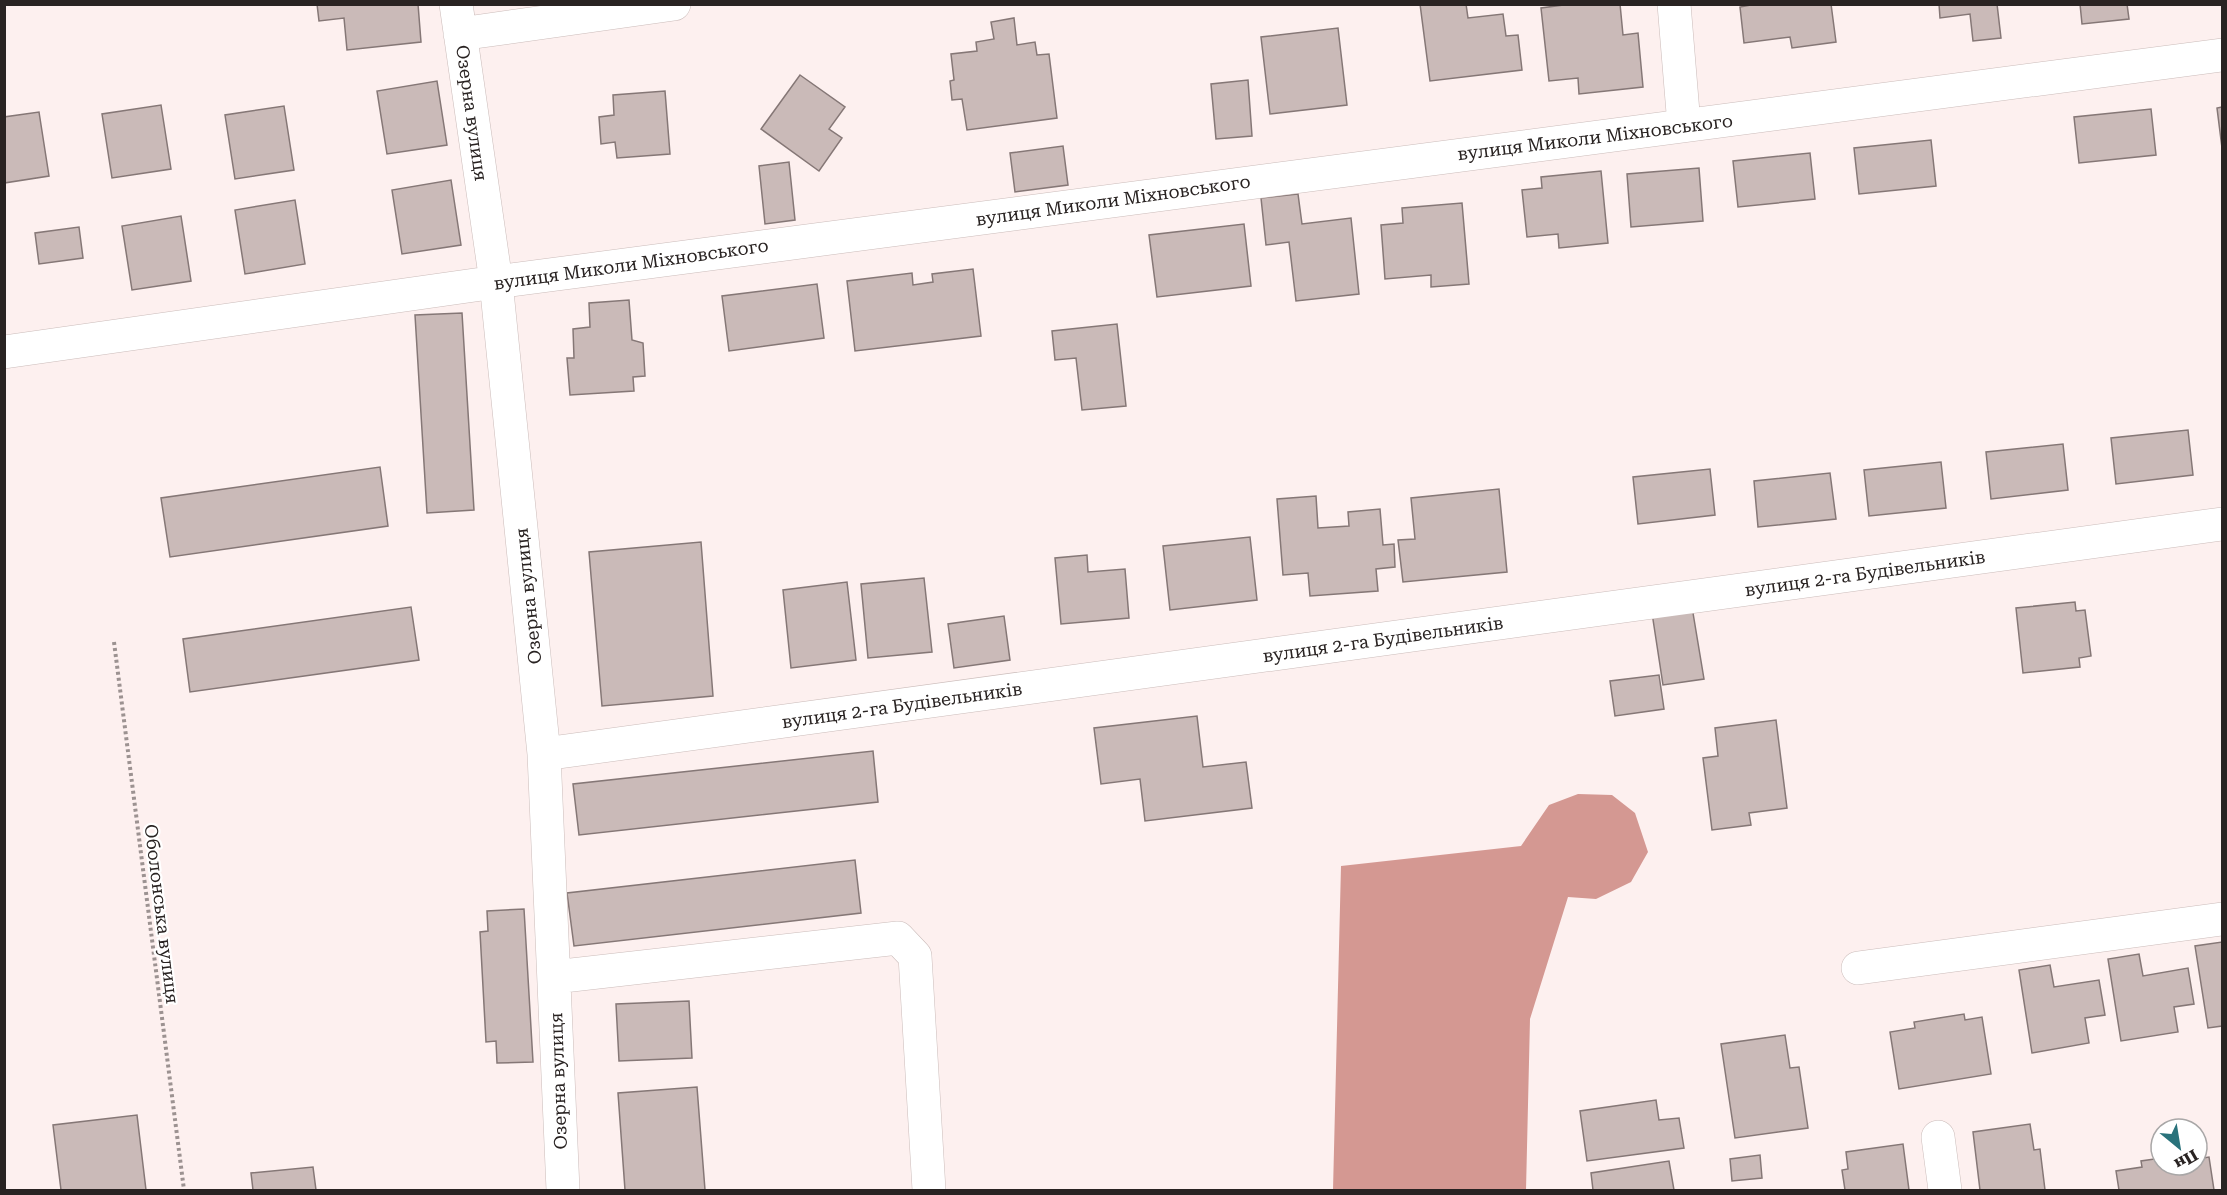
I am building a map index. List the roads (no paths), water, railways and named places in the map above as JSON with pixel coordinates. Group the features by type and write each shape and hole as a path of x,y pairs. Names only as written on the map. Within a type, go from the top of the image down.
{"street":[{"path":"458,19 674,4"},
{"path":"1674,4 1684,125"},
{"name":"Озерна вулиця","path":"458,19 496,282 544,754 563,1191"},
{"name":"вулиця Миколи Міхновського","path":"4,352 496,282 2223,55"},
{"name":"вулиця 2-га Будівельників","path":"544,754 2223,524"},
{"path":"1858,968 2223,919"},
{"path":"554,976 898,938 915,956 929,1191"},
{"path":"1938,1137 1945,1191"}]}
